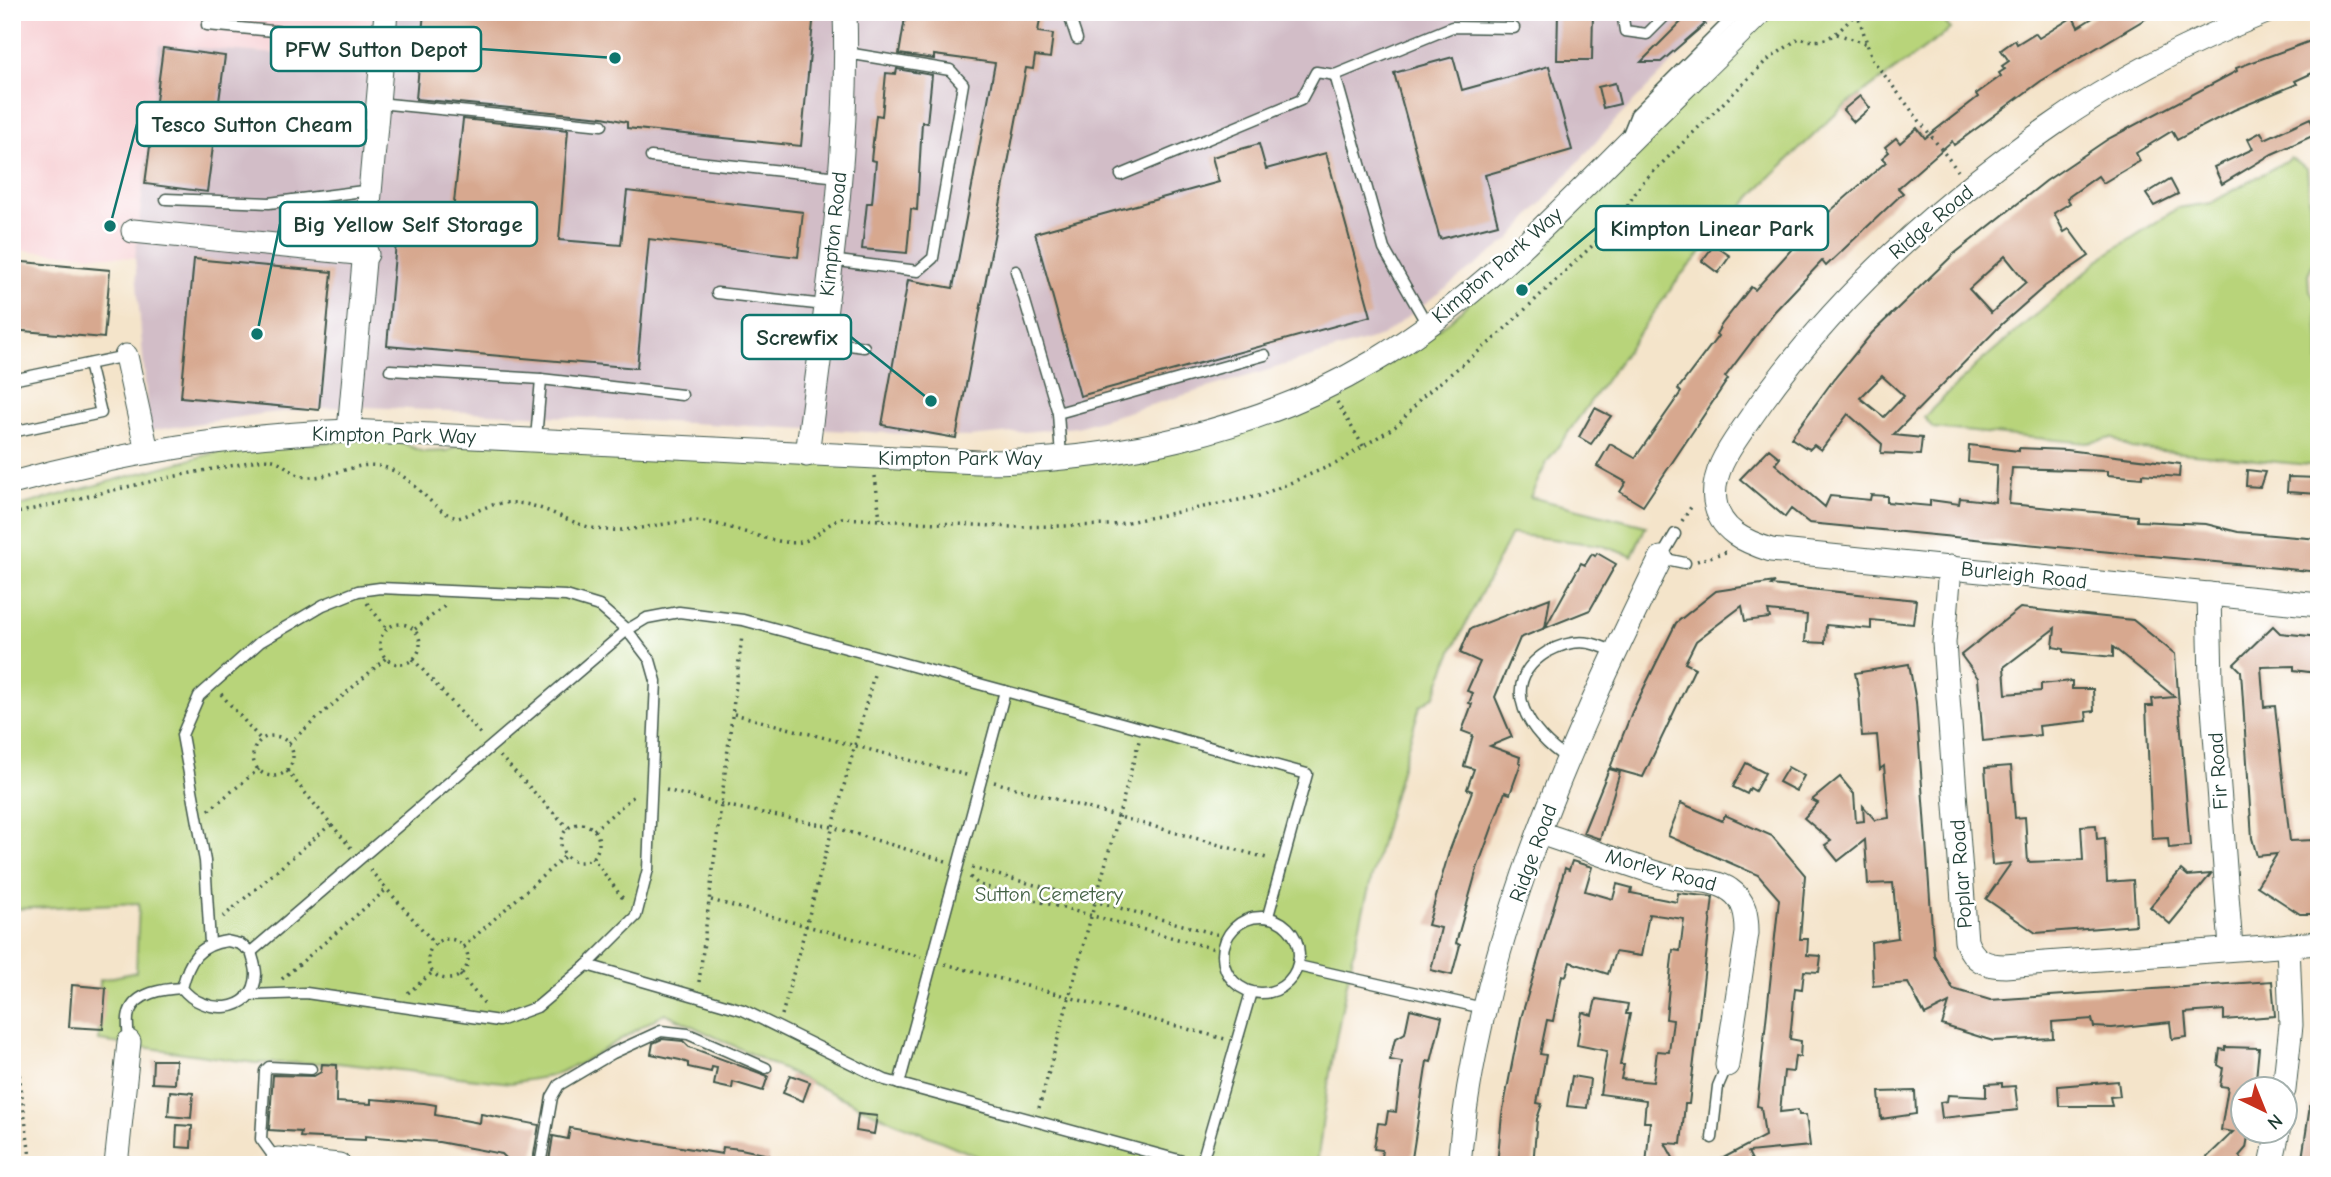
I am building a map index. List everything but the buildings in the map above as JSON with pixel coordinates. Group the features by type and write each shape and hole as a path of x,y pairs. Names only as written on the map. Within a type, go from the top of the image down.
{"street":[{"path":"349,431 367,254 386,12"},
{"name":"Kimpton Road","path":"807,454 839,177 847,53 845,12"},
{"name":"Kimpton Park Way","path":"12,483 146,451 272,434 349,431 873,458 1013,462 1133,449 1189,437 1267,412 1328,386 1373,362 1428,326 1517,252 1761,12"},
{"name":"Ridge Road","path":"1738,542 1721,520 1708,487 1722,460 1806,345 1848,297 1895,252 2050,126 2139,71 2266,12"},
{"path":"132,231 367,254"},
{"path":"126,356 146,451"},
{"name":"Burleigh Road","path":"1738,542 1797,553 2319,605"},
{"name":"Ridge Road","path":"1459,1165 1464,1102 1483,1008 1539,833 1615,651 1661,558"},
{"name":"Poplar Road","path":"1950,567 1944,643 1966,941 1969,950 1983,963 2005,966 2319,943"},
{"name":"Fir Road","path":"2209,594 2211,681 2231,948"},
{"name":"Morley Road","path":"1539,833 1657,873 1712,883 1729,889 1740,900 1747,913 1747,933 1727,1065"},
{"path":"2286,1076 2291,1025 2288,944"},
{"path":"116,1165 128,1042"},
{"path":"2272,1165 2275,1146"},
{"path":"276,1162 340,1165"}],"lane":[{"path":"1068,12 1077,39"},
{"path":"1622,12 1625,31 1647,34 1669,12"},
{"path":"1622,149 1636,114 1738,12"},
{"path":"207,25 383,41"},
{"path":"1121,175 1301,100 1316,72 1335,75 1452,27 1514,27"},
{"path":"830,260 918,271 933,258 964,84 950,70 847,53"},
{"path":"1335,75 1384,249 1428,326"},
{"path":"377,103 602,125"},
{"path":"651,157 839,177"},
{"path":"166,199 269,203 371,190"},
{"path":"1016,271 1058,413 1061,457"},
{"path":"717,293 825,305"},
{"path":"821,341 864,347"},
{"path":"1058,413 1265,355"},
{"path":"12,380 126,356"},
{"path":"12,432 101,413 89,364"},
{"path":"390,370 541,379 682,395"},
{"path":"536,439 541,379"},
{"path":"1675,534 1661,558 1685,564"},
{"path":"210,943 205,861 182,735 199,695 260,642 323,605 358,591 380,587 466,590 566,596 599,606 627,630 650,660 656,681 648,869 636,916 587,965 537,1007 499,1021 306,993 268,992 248,995"},
{"path":"251,952 627,630 646,618 679,612 743,620 1307,774 1268,916"},
{"path":"1568,759 1539,736 1521,705 1520,689 1528,671 1540,657 1556,647 1590,643 1615,651"},
{"path":"899,1084 1005,691"},
{"path":"1268,916 1289,928 1297,939 1298,966 1289,982 1278,990 1251,992 1236,985 1227,974 1222,951 1227,937 1242,921 1268,916"},
{"path":"227,941 240,944 251,952 256,972 254,986 238,1004 222,1010 203,1005 190,998 182,988 193,958 210,943 227,941"},
{"path":"587,965 697,995 779,1026 899,1084 1035,1123 1199,1165 1251,992"},
{"path":"1298,966 1483,1008"},
{"path":"128,1042 129,1013 138,1001 156,990 182,988"},
{"path":"540,1165 552,1097 559,1085 653,1032 688,1034 766,1068"},
{"path":"1712,1138 1718,1086 1727,1065"},
{"path":"276,1162 261,1139 265,1071 269,1067 311,1069"}],"path":[{"path":"12,514 208,469 273,459 301,476 332,474 366,464 381,466 397,472 419,487 443,511 458,518 503,503 529,504 580,525 603,530 634,530 696,521 789,543 810,539 831,522 842,518 1012,527 1113,525 1259,496 1336,463 1399,424 1422,397 1494,340 1615,224 1642,183 1764,63 1799,38 1824,41 1837,34 1857,12 1872,59 1972,188"},
{"path":"1837,34 1869,44"},
{"path":"1328,386 1363,446"},
{"path":"873,458 880,519"},
{"path":"1675,534 1708,487"},
{"path":"1685,564 1738,542"},
{"path":"415,629 466,590"},
{"path":"358,591 387,629"},
{"path":"697,995 719,804 734,714 743,620"},
{"path":"404,624 415,629 421,642 417,656 403,664 386,658 380,645 387,629 404,624"},
{"path":"779,1026 879,656"},
{"path":"289,743 386,658"},
{"path":"211,683 261,740"},
{"path":"734,714 855,744 1282,863"},
{"path":"1035,1123 1142,729"},
{"path":"274,736 289,743 293,760 287,771 274,776 258,769 253,753 261,740 274,736"},
{"path":"199,818 258,769"},
{"path":"594,830 639,792 651,786 719,804 832,827 957,864 1227,937"},
{"path":"576,824 594,830 599,842 592,857 577,862 565,856 561,844 565,831 576,824"},
{"path":"209,929 330,825"},
{"path":"463,947 565,856"},
{"path":"592,857 636,916"},
{"path":"957,864 979,885 1222,951"},
{"path":"268,992 387,889"},
{"path":"710,900 1237,1043"},
{"path":"452,940 463,947 468,959 460,975 444,979 433,972 428,959 438,942 452,940"},
{"path":"392,1006 433,972"},
{"path":"460,975 499,1021"},
{"path":"12,1019 32,1165"}],"shaded area":[{"path":"12,12 373,12 370,61 159,45 135,258 12,250"},
{"path":"373,12 1722,12 1611,125 1510,239 1382,336 1077,427 969,437 346,406 261,414 149,431 135,258 159,45 370,61"}],"green space":[{"name":"Sutton Cemetery","path":"1767,12 1935,12 1951,29 1841,109 1762,185 1681,275 1547,462 1530,497 1646,526 1632,556 1600,545 1511,534 1452,651 1435,695 1420,706 1358,933 1334,1048 1317,1165 998,1165 876,1114 665,1013 579,1064 551,1076 511,1083 338,1063 256,1063 99,1041 100,980 136,972 139,903 12,909 12,508 225,450 391,438 423,452 447,451 474,439 975,469 1186,448 1357,386 1451,320"},
{"path":"2291,158 2307,168 2314,261 2308,274 2309,290 2316,300 2319,342 2319,466 2131,448 2112,438 2087,443 1933,428 1924,417 1978,364 2104,256 2178,208 2211,203"}],"place":[{"name":"PFW Sutton Depot","path":"615,58"},
{"name":"Tesco Sutton Cheam","path":"110,226"},
{"name":"Kimpton Linear Park","path":"1522,290"},
{"name":"Big Yellow Self Storage","path":"257,334"},
{"name":"Screwfix","path":"931,401"}]}
